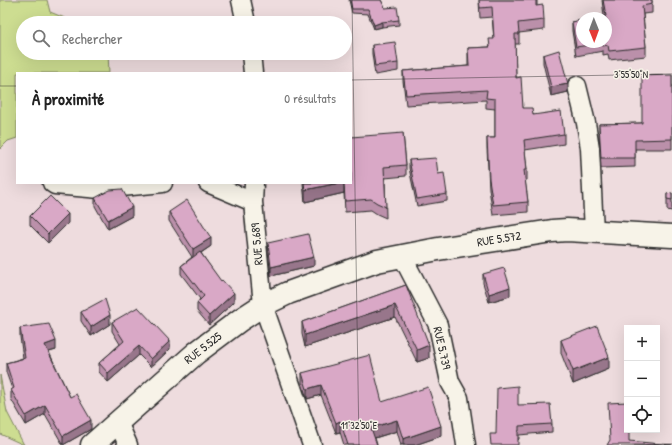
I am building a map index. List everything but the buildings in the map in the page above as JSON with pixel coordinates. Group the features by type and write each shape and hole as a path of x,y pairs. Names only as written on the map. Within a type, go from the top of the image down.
{"street":[{"path":"241,0 244,16"},
{"path":"252,60 253,72"},
{"path":"576,86 590,148 594,232"},
{"path":"54,184 100,189 152,184"},
{"path":"210,184 253,202"},
{"name":"RUE 5.689","path":"254,184 253,202 263,306 312,445"},
{"name":"RUE 5.572","path":"331,278 377,261 438,249 552,231 567,230 672,236"},
{"name":"RUE 5.739","path":"402,256 438,325 450,382 460,398 466,445"},
{"name":"RUE 5.525","path":"92,445 196,353 240,320 288,293 331,278"},
{"path":"118,422 128,445"}],"green space":[{"path":"0,0 47,0 50,12 60,16 16,16 16,60 108,60 109,72 16,72 16,138 8,141 0,149"},
{"path":"0,375 7,412 24,445 0,434"}]}
